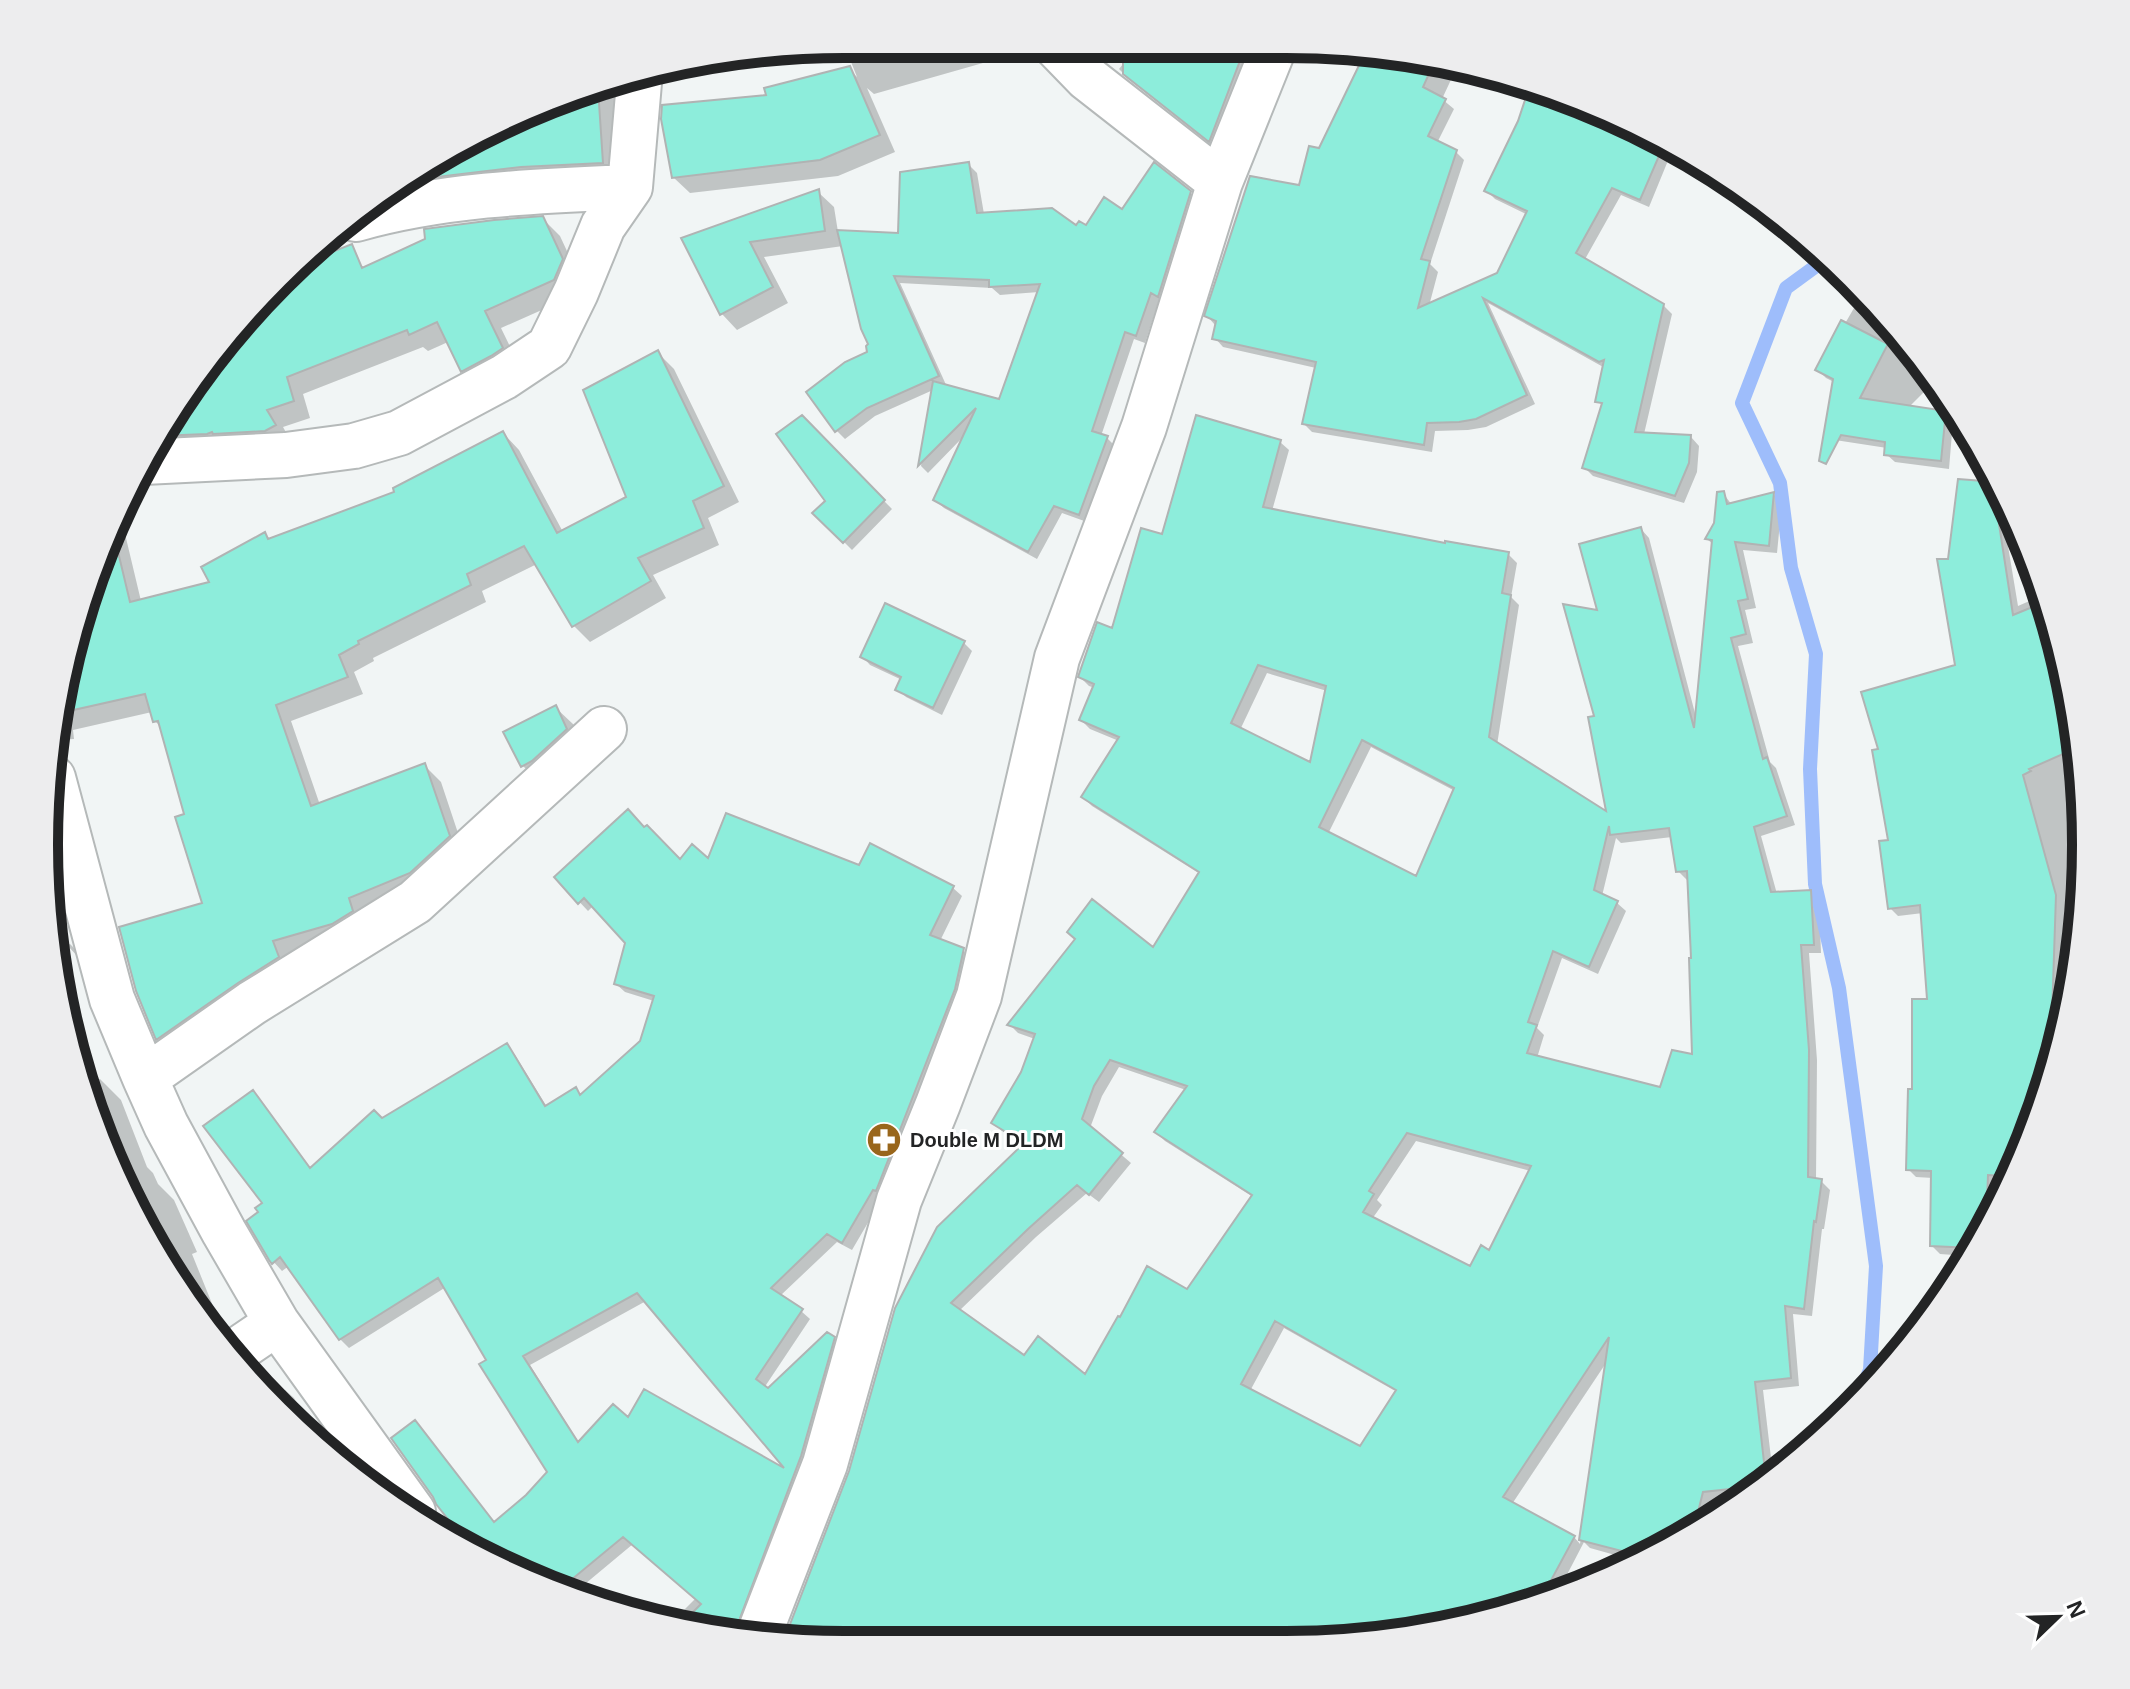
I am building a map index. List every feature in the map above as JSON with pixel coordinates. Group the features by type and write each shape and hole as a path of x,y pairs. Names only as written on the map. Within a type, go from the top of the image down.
{"street":[{"path":"1068,58 1087,78 1220,182"},
{"path":"762,1626 825,1464 899,1200 979,996 1057,658 1144,427 1220,182 1270,58"},
{"path":"158,461 286,455 354,446 399,433 504,377 549,347 603,226 630,187 639,86"},
{"path":"383,209 510,192 630,187"},
{"path":"145,1078 252,1003 415,902 604,729"},
{"path":"60,803 112,999 166,1125 277,1323 398,1491"},
{"path":"241,1348 277,1323"}],"building":[{"path":"1125,58 1241,58 1209,142 1123,74"},
{"path":"1361,62 1430,72 1423,87 1446,99 1428,136 1457,150 1421,259 1430,261 1418,308 1497,273 1527,211 1484,191 1518,121 1526,96 1586,118 1660,153 1640,200 1612,188 1576,253 1664,304 1635,432 1691,435 1689,463 1675,496 1582,468 1602,403 1595,402 1604,360 1599,362 1483,298 1527,395 1476,419 1427,423 1424,445 1302,424 1316,362 1212,339 1216,321 1204,316 1250,176 1299,185 1309,146 1319,148"},
{"path":"850,66 880,135 820,160 672,178 661,119 662,105 766,95 764,88"},
{"path":"599,98 603,163 521,167 428,178 497,139"},
{"path":"969,162 977,213 1052,208 1076,225 1079,221 1086,225 1104,197 1122,209 1154,162 1191,191 1158,297 1151,293 1136,336 1125,332 1092,431 1108,436 1079,515 1054,506 1028,552 933,500 976,408 918,466 933,381 999,399 1040,284 989,287 989,280 894,276 939,376 867,408 835,432 806,392 845,362 867,352 868,344 861,329 837,230 898,233 900,172"},
{"path":"819,189 825,231 750,242 773,287 720,315 681,238"},
{"path":"543,216 563,259 554,280 485,311 503,348 461,372 437,322 409,335 407,330 287,377 294,401 267,410 276,425 265,431 173,435 253,326 324,255 352,244 362,268 425,239 424,229"},
{"path":"1841,320 1888,344 1860,398 1940,410 1945,418 1941,461 1884,455 1885,442 1841,435 1826,464 1819,461 1833,379 1815,370"},
{"path":"658,350 724,486 693,501 704,528 638,558 651,581 572,627 524,546 467,574 471,585 358,641 359,644 339,655 348,677 276,705 311,806 425,763 450,836 410,873 349,898 353,911 332,924 273,941 279,957 156,1040 136,991 119,927 202,903 175,817 184,814 158,721 153,722 145,694 70,711 85,641 117,547 130,602 209,582 201,567 265,532 268,539 394,492 393,488 503,431 557,533 626,497 583,390"},
{"path":"802,415 885,500 843,543 812,513 825,501 776,434"},
{"path":"1196,415 1281,440 1263,507 1445,543 1509,552 1502,593 1511,595 1489,737 1606,811 1588,717 1594,716 1563,604 1597,610 1579,544 1641,527 1694,728 1712,540 1705,539 1714,523 1717,492 1724,491 1727,504 1774,492 1769,546 1735,542 1748,599 1738,601 1746,634 1731,638 1763,759 1767,757 1787,816 1754,827 1771,892 1811,890 1814,945 1801,945 1809,1050 1808,1177 1822,1179 1804,1309 1785,1306 1791,1378 1755,1382 1765,1468 1735,1488 1703,1492 1698,1514 1627,1552 1579,1540 1609,1337 1503,1497 1575,1536 1548,1585 1538,1589 1439,1616 1337,1629 791,1629 789,1627 849,1471 895,1308 937,1227 1024,1143 991,1123 1021,1072 1035,1034 1007,1025 1075,939 1067,932 1092,899 1153,947 1199,872 1081,797 1119,737 1079,720 1094,684 1078,677 1097,622 1112,628 1141,528 1162,534","holes":["1258,665 1326,686 1310,762 1231,723","1362,740 1454,788 1416,876 1319,827","1609,826 1610,835 1669,828 1676,872 1687,871 1692,1054 1672,1050 1660,1087 1527,1053 1537,1025 1528,1022 1553,951 1589,967 1618,901 1594,890","1110,1060 1187,1086 1154,1132 1252,1195 1187,1289 1147,1266 1085,1374 1038,1336 1024,1355 951,1303 1077,1185 1089,1195 1123,1153 1082,1119 1094,1086","1407,1133 1531,1166 1489,1250 1481,1245 1470,1266 1363,1212 1374,1194 1369,1191","1275,1321 1396,1390 1360,1446 1241,1384"]},
{"path":"1958,479 1983,481 2000,517 2013,615 2034,606 2057,691 2066,753 2029,769 2031,771 2023,775 2056,895 2052,1019 2030,1097 2012,1145 1998,1176 1988,1175 1987,1200 1961,1247 1930,1246 1931,1171 1906,1170 1908,1089 1912,1089 1912,999 1927,999 1920,905 1888,909 1879,841 1888,840 1872,750 1878,749 1861,692 1955,665 1937,559 1948,559"},
{"path":"885,603 965,641 933,708 895,690 901,677 860,657"},
{"path":"556,705 567,729 521,767 503,732"},
{"path":"628,809 680,859 692,844 708,858 726,813 859,865 870,843 954,886 930,935 964,948 955,989 876,1191 873,1190 842,1243 827,1234 771,1288 803,1309 756,1379 768,1388 827,1332 835,1337 801,1456 738,1623 689,1616 701,1604 623,1537 570,1581 497,1550 455,1528 391,1438 415,1420 494,1522 547,1472 479,1364 486,1360 438,1278 339,1340 280,1257 272,1264 269,1260 246,1221 258,1212 255,1208 262,1203 203,1126 253,1090 310,1168 374,1110 382,1118 507,1043 545,1106 576,1087 580,1095 640,1041 654,996 614,984 625,943 584,898 578,904 554,877","holes":["637,1293 784,1468 644,1389 628,1417 613,1404 578,1442 523,1356"]}],"waterway":[{"path":"1817,265 1786,288 1742,403 1780,483 1791,568 1816,654 1810,769 1815,884 1839,988 1876,1266 1870,1371"}],"place":[{"name":"Double M DLDM","path":"884,1140"}]}
